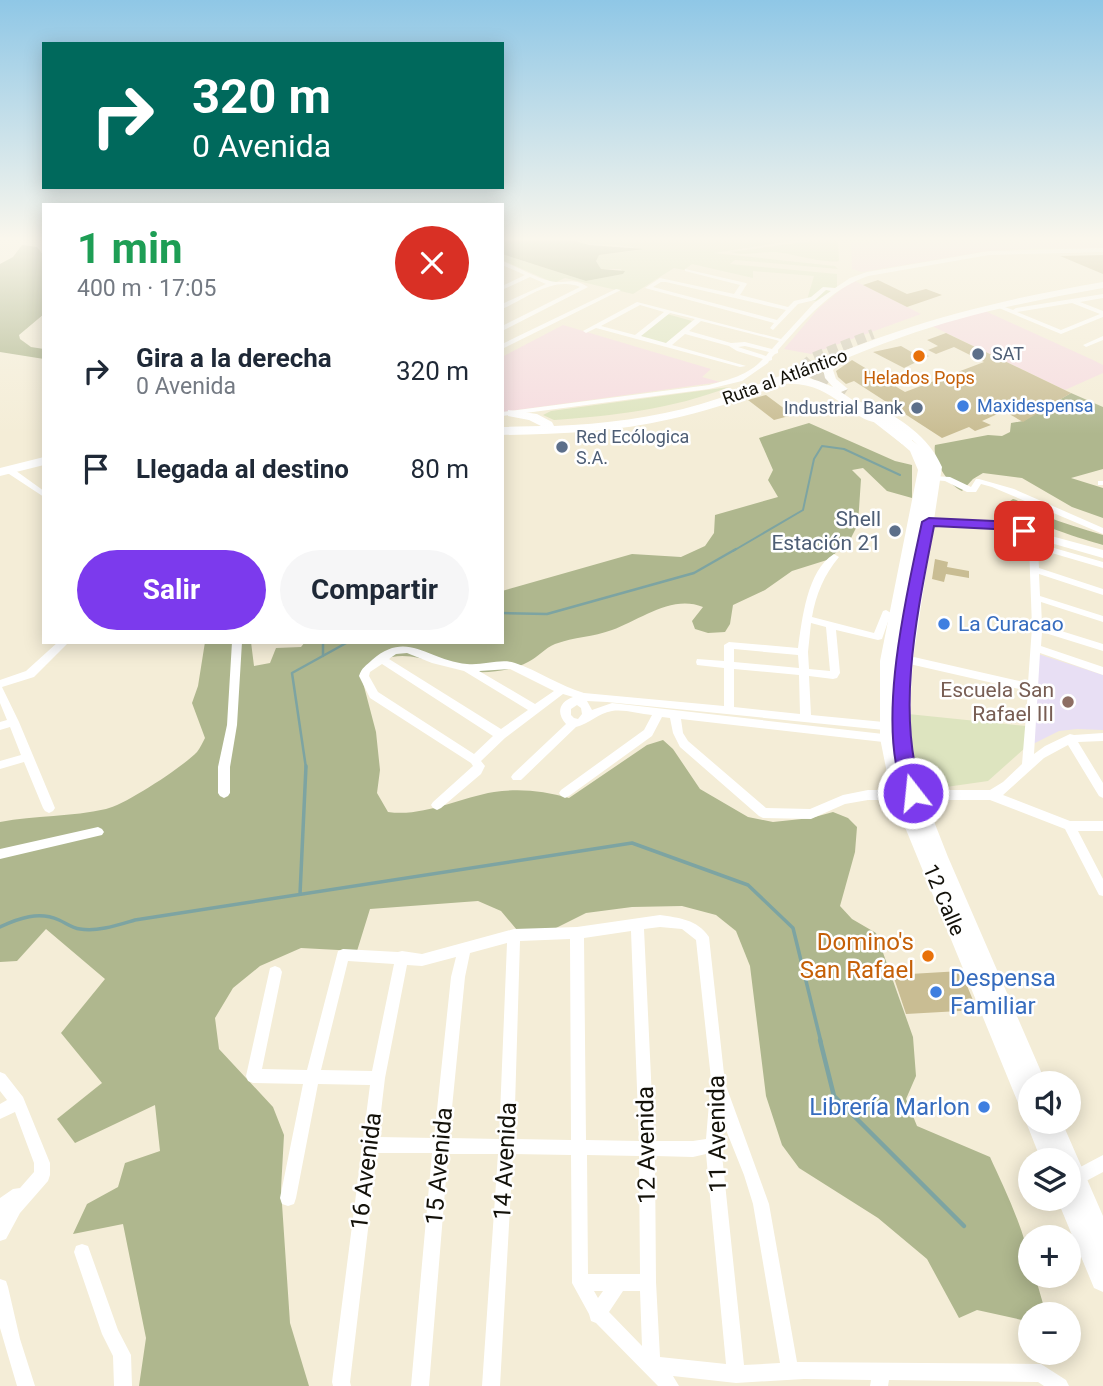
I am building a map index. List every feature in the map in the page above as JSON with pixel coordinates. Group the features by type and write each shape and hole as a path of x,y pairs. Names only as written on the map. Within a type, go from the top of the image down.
{"highway":[{"name":"Ruta al Atlántico","path":"539,425 634,417 711,398 927,319 981,305"},
{"name":"Ruta al Atlántico","path":"504,431 640,422 716,403 928,325 1006,305"},
{"path":"873,334 913,320 927,319"},
{"path":"861,406 915,441"},
{"path":"507,413 539,425"},
{"path":"504,431 539,425 610,429 640,422"},
{"path":"504,431 539,425"},
{"path":"3,470 42,460"}],"main road":[{"name":"12 Calle","path":"844,356 828,369 832,381 915,441 934,461 936,478 922,520 888,661 894,733 907,793 1018,1074"},
{"name":"12 Calle","path":"760,387 793,378 814,381 915,441 923,463 922,520 915,590 894,733"},
{"name":"12 Calle","path":"907,793 1030,1071"},
{"path":"1081,1199 1103,1245"},
{"path":"1081,1210 1103,1279"}],"street":[{"path":"504,328 551,305"},
{"path":"504,346 588,305"},
{"path":"586,331 599,327 636,305"},
{"path":"645,305 778,339"},
{"path":"712,305 778,322"},
{"path":"772,305 790,309"},
{"path":"773,328 794,305"},
{"path":"539,425 739,379 769,357 819,305"},
{"path":"1059,305 1022,311 1004,308 1061,332 1103,314"},
{"path":"1081,305 1103,314"},
{"path":"636,338 669,311"},
{"path":"667,346 699,318"},
{"path":"599,327 742,366"},
{"path":"684,332 769,357"},
{"path":"1086,345 1103,338"},
{"path":"3,470 42,494"},
{"path":"936,478 947,479 973,490 979,481 999,486 1103,531"},
{"path":"922,520 1003,526 1103,554"},
{"path":"1028,765 1038,597 1033,545 1103,565"},
{"path":"806,717 803,652 807,619 822,573 834,557"},
{"path":"1035,570 1103,592"},
{"path":"1038,597 1103,619"},
{"path":"807,619 880,637 886,613"},
{"path":"701,662 835,673 831,626"},
{"path":"1037,627 1103,648"},
{"path":"0,684 30,674 62,644"},
{"path":"224,793 224,767 232,725 237,644"},
{"path":"729,710 729,645 803,652"},
{"path":"437,805 477,771 479,766 475,760 374,695 365,673 380,658 398,648 408,649 436,662 467,668 504,664 584,697 806,717 894,733"},
{"path":"1036,649 1103,671"},
{"path":"380,658 501,735"},
{"path":"905,659 1032,688"},
{"path":"467,668 536,710"},
{"path":"0,690 49,808"},
{"path":"475,760 501,735 562,690"},
{"path":"575,722 567,719 562,712 571,703 584,697"},
{"path":"571,703 586,706 587,716"},
{"path":"517,777 575,722 612,706 894,733"},
{"path":"565,793 648,733 659,712"},
{"path":"674,713 678,733 684,744 763,813 811,814 843,800 907,793 991,795 1069,826 1103,826"},
{"path":"0,726 14,722"},
{"path":"991,795 1002,791 1028,765 1070,738 1103,737"},
{"path":"1070,738 1101,787"},
{"path":"0,765 28,757"},
{"path":"1069,826 1103,891"},
{"path":"0,854 98,832"},
{"name":"11 Avenida","path":"637,925 660,921 685,924 702,937 718,1079 713,1145 736,1374"},
{"path":"288,1198 312,1077 344,954 433,958 514,935 577,933 637,925"},
{"name":"12 Avenida","path":"637,925 647,1147 652,1365"},
{"path":"577,933 580,1283 593,1309 652,1365 670,1386"},
{"name":"14 Avenida","path":"491,1386 506,1146 514,935"},
{"name":"15 Avenida","path":"419,1386 440,1144 458,977 465,947"},
{"name":"16 Avenida","path":"342,1386 378,1077 402,957"},
{"path":"275,972 253,1076 378,1077"},
{"path":"0,1079 18,1102 42,1163 42,1175 14,1207 0,1233"},
{"path":"718,1079 727,1119 754,1177 761,1204 790,1370"},
{"path":"0,1112 18,1102"},
{"path":"369,1145 693,1149 713,1145"},
{"path":"1081,1172 1103,1163"},
{"path":"0,1208 30,1187"},
{"path":"82,1252 111,1334 122,1355 123,1386"},
{"path":"593,1309 619,1282"},
{"path":"580,1283 648,1282"},
{"path":"1,1295 10,1339 26,1386"},
{"path":"652,1365 736,1374 790,1370 880,1379 1041,1373 1060,1386"}],"shaded area":[{"path":"823,305 902,305 921,314 811,354 784,349"},
{"path":"985,311 1103,365 1103,373 1065,390 932,326"},
{"path":"563,325 711,369 702,377 720,382 504,412 504,356"},
{"name":"Escuela San Rafael III","path":"1035,653 1103,675 1103,730 1059,731 1033,744"}],"green space":[{"path":"0,305 42,305 42,316 19,335 20,339 31,347 42,349 42,359 0,352"},
{"path":"667,314 692,321 665,344 639,337"},
{"path":"729,387 686,401 621,414 554,420 543,415 551,411"},
{"path":"1071,393 1103,407 1103,469 1071,478 1103,488 1103,518 1072,507 1022,478 983,473 962,491 951,483 942,471 936,457 935,445 988,435 1002,436 1010,432 1011,423 1023,421"},
{"path":"809,423 895,461 912,465 912,498 887,491 863,468 852,470 861,479 858,524 849,542 827,560 792,571 765,590 733,605 730,624 725,632 708,633 695,629 692,621 703,607 680,604 656,610 605,632 555,644 528,662 502,670 476,672 402,656 375,664 361,675 376,732 380,770 377,793 388,812 401,813 513,790 569,798 647,745 663,740 673,749 700,789 748,817 773,822 811,818 833,812 848,818 857,827 855,852 840,906 852,919 876,933 913,1037 916,1076 906,1099 917,1126 990,1157 1019,1225 1018,1288 1038,1288 1043,1302 1018,1302 1018,1319 977,1310 959,1318 927,1259 878,1218 799,1168 782,1145 766,1096 750,966 736,931 716,915 682,906 632,907 586,913 550,931 517,930 501,911 478,901 370,909 357,951 301,948 260,966 233,988 215,1018 219,1049 273,1107 284,1135 281,1189 290,1323 309,1386 139,1386 146,1338 123,1224 73,1234 87,1204 118,1187 125,1163 160,1151 155,1105 75,1143 57,1119 102,1083 61,1033 105,979 46,929 17,961 0,962 0,822 80,813 115,806 168,775 197,752 205,738 192,703 198,686 205,644 251,644 254,666 270,663 276,648 301,647 303,644 504,644 504,590 632,554 681,557 705,546 714,533 715,515 778,497 768,480 773,470 759,438"},
{"path":"1013,499 1050,518 1103,535 1103,545 1067,534 1026,516 1016,509 1010,501"},
{"path":"908,714 1026,726 1025,748 988,781 925,790 915,783 907,747"}],"building":[{"path":"946,333 1071,393 1023,422 1004,411 982,421 991,425 975,431 969,427 942,438 854,381 846,384 838,377 836,371 852,360 905,392 984,362 954,347 936,354 928,350 938,346 927,340"},
{"path":"901,346 915,354 920,352 929,356 904,368 873,352"},
{"path":"766,395 793,415 774,420 748,400"},
{"path":"935,559 948,562 947,567 969,571 969,578 946,574 944,582 932,579"},
{"name":"Despensa Familiar","path":"961,971 977,1010 906,1014 893,975"}],"waterway":[{"path":"733,551 803,510 814,459 822,446 844,449 900,475"},
{"path":"504,613 547,614 694,573 736,549"},
{"path":"323,644 323,656"},
{"path":"323,656 344,644"},
{"path":"306,768 292,673 323,656"},
{"path":"300,894 306,768"},
{"path":"0,927 22,918 44,916 77,928 101,929 135,920 632,843 748,885 793,928 821,1042"},
{"path":"820,1040 834,1096 964,1226"}],"tunnel":[{"path":"817,376 811,372 807,363 812,358 873,334"},
{"path":"817,376 849,398"}],"place":[{"name":"SAT","path":"978,354"},
{"name":"Helados Pops","path":"919,356"},
{"name":"Maxidespensa","path":"963,406"},
{"name":"Industrial Bank","path":"917,408"},
{"name":"Red Ecólogica S.A.","path":"562,447"},
{"name":"Shell Estación 21","path":"895,531"},
{"name":"La Curacao","path":"944,624"},
{"name":"Escuela San Rafael III","path":"1068,702"},
{"name":"Domino's San Rafael","path":"928,956"},
{"name":"Despensa Familiar","path":"936,992"},
{"name":"Librería Marlon","path":"984,1107"}],"route":[{"path":"913,793 905,768 901,740 905,659 929,522 994,525 1024,531"}]}
